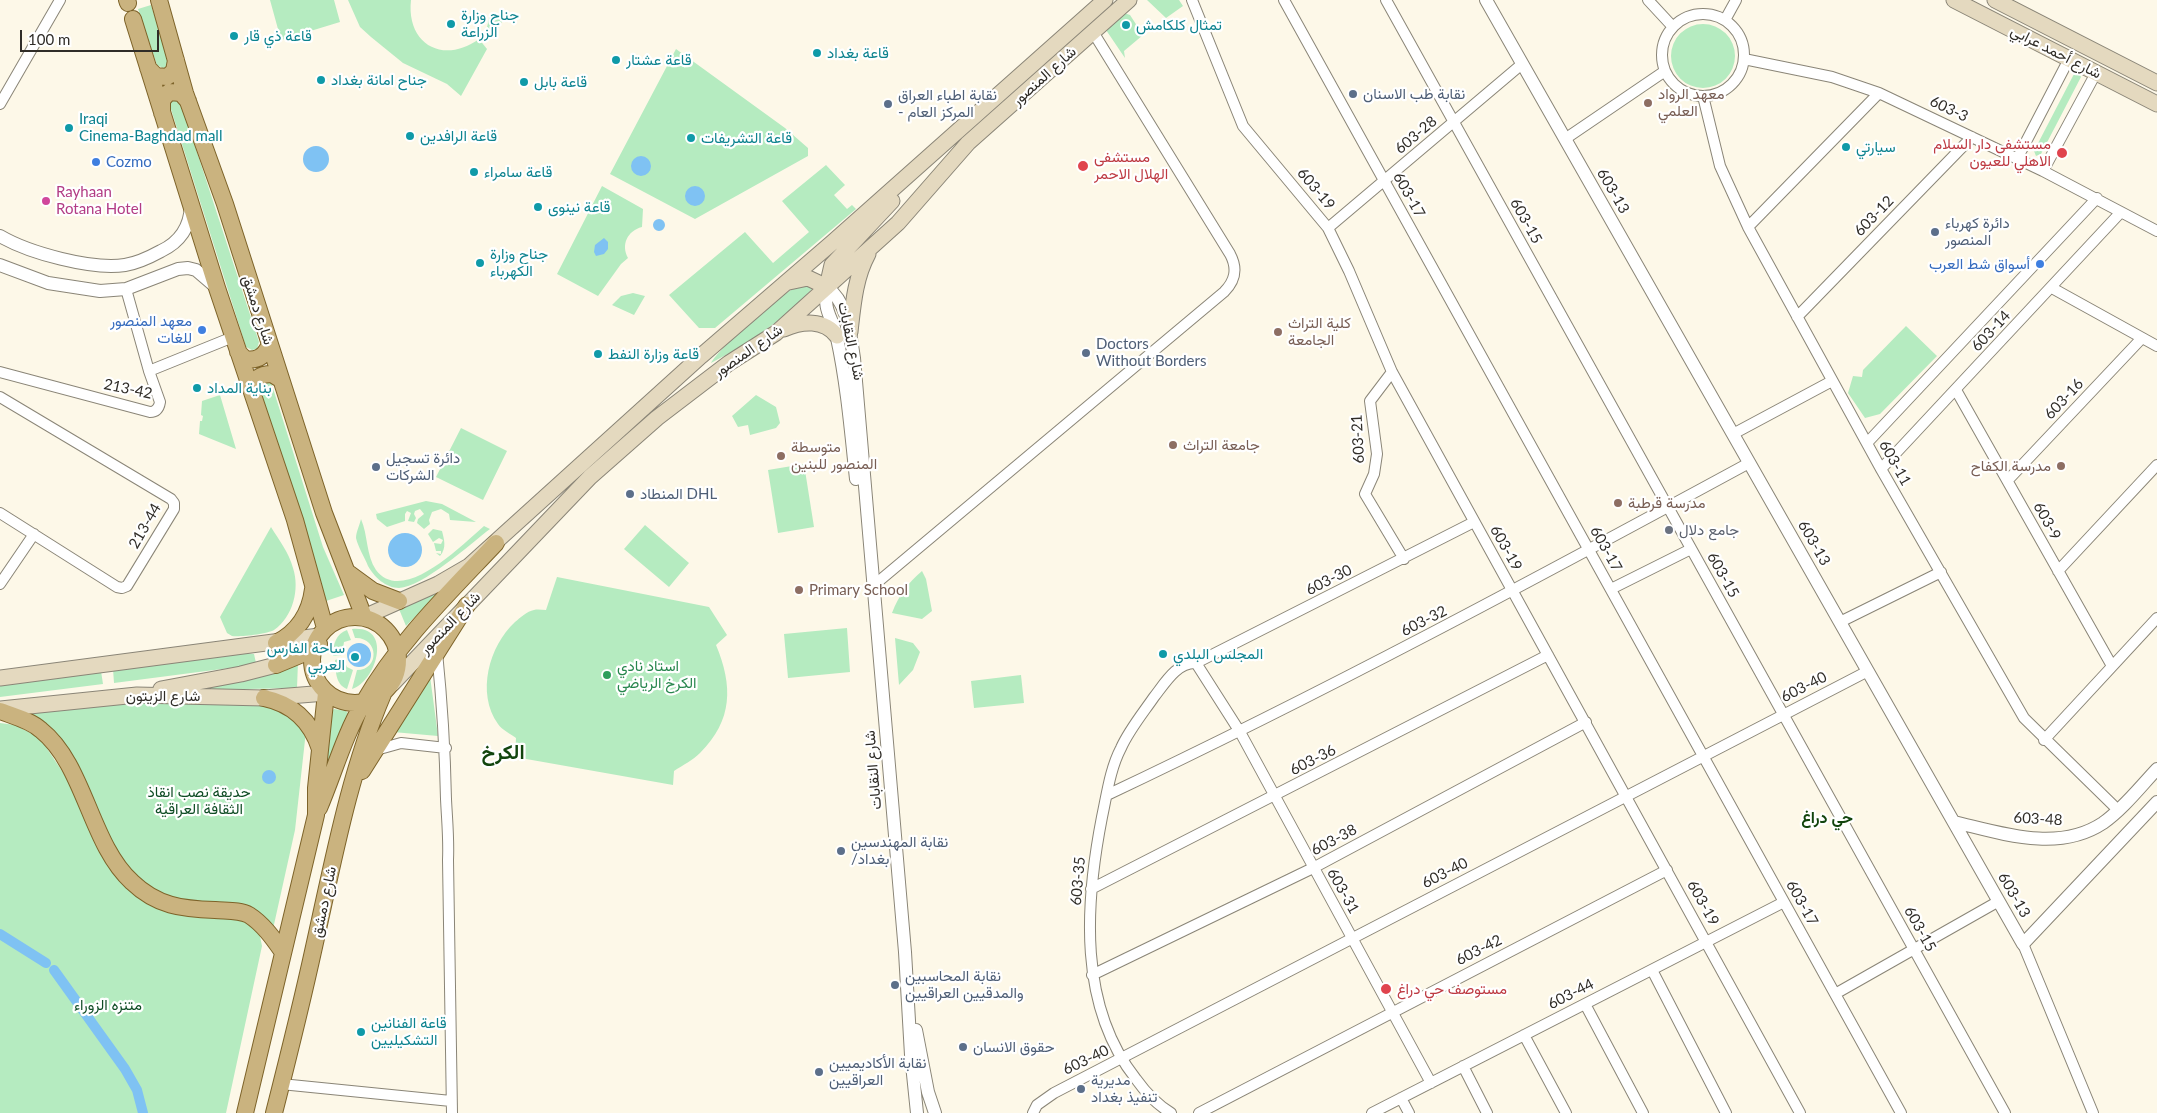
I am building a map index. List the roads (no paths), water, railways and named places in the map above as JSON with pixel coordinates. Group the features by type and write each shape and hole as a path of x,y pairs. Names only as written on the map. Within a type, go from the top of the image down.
{"main road":[{"name":"شارع دمشق","path":"159,0 188,102 224,204 324,513 364,617"},
{"name":"شارع المنصور","path":"364,617 438,584 469,566 700,356 1105,0"},
{"name":"شارع المنصور","path":"387,689 590,477 657,418 729,363 776,333 920,200 968,143 1129,0"},
{"name":"شارع أحمد عرابي","path":"1954,0 2157,104"},
{"name":"شارع أحمد عرابي","path":"1995,0 2157,83"},
{"name":"شارع دمشق","path":"129,7 217,288 295,520 313,586 319,638"},
{"path":"148,68 158,77 167,77 174,71 176,60"},
{"path":"162,114 162,100 169,92 181,93 188,102"},
{"path":"778,288 804,278 814,279 827,287 832,265 880,214 932,154"},
{"path":"776,333 796,325 812,323 828,326 843,334 860,269 872,246"},
{"path":"236,344 245,359 257,359 267,352 269,346"},
{"path":"251,389 256,379 261,376 272,374 280,379"},
{"path":"316,815 363,703 398,652 422,623 496,543"},
{"path":"345,570 368,588 399,601"},
{"path":"276,643 288,636 304,619 312,598 313,586"},
{"path":"0,678 276,643 319,638 325,640 345,618 356,598"},
{"path":"352,788 467,605"},
{"path":"137,695 258,671 276,665 319,638 345,618 364,617 378,622 387,630 394,640 398,652 397,674 387,689 363,703 345,703 326,693 318,684 313,673 312,660 319,638"},
{"path":"276,643 280,648 281,656 276,665"},
{"name":"شارع دمشق","path":"274,1113 314,948 330,869 370,724 387,689"},
{"name":"شارع دمشق","path":"245,1113 282,951 316,815 316,788 326,693"},
{"name":"شارع الزيتون","path":"0,710 137,695 264,698 326,693"},
{"path":"264,698 284,704 300,714 313,730 320,749"},
{"path":"0,710 41,729 54,744 83,795 110,855 120,871 133,883 158,901 184,909 231,911 248,914 271,936 282,951"}],"street":[{"path":"0,104 60,0"},
{"name":"603-19","path":"1192,0 1243,126 1328,228 1350,271 1392,372 1800,1113"},
{"name":"603-17","path":"1284,0 1901,1113"},
{"name":"603-15","path":"1386,0 2005,1113"},
{"name":"603-13","path":"1486,0 2023,944 2093,1113"},
{"path":"1648,0 1673,27"},
{"path":"1725,20 1736,0"},
{"path":"1698,14 1712,15 1725,20 1740,37 1743,48 1744,59 1737,76 1726,89 1715,94 1703,96 1680,89 1665,71 1662,60 1662,48 1666,37 1673,27 1684,18 1698,14"},
{"path":"874,586 1094,403 1224,292 1233,281 1235,267 1230,254 1093,32"},
{"name":"603-3","path":"1744,59 1832,77 1879,93 2043,171 2157,231"},
{"path":"2016,159 2069,59"},
{"name":"603-28","path":"1328,228 1522,64"},
{"path":"1565,139 1665,71"},
{"path":"2043,171 2096,73"},
{"path":"1748,226 1879,93"},
{"name":"603-11","path":"1703,96 1720,166 1748,226 1881,470 2024,718 2044,740 2118,810"},
{"name":"603-12","path":"1798,317 1972,137"},
{"name":"603-14","path":"1867,443 2097,198"},
{"path":"0,236 36,252 66,260 124,265 148,258 165,249 181,237 189,222 191,206"},
{"name":"603-14","path":"1881,470 2121,212"},
{"path":"0,265 48,283 77,289 100,291 126,290 178,269 188,268 196,270 217,288"},
{"name":"شارع النقابات","path":"827,287 840,300 843,334 854,358 917,1113"},
{"path":"2052,288 2157,346"},
{"name":"213-42","path":"0,372 152,412 158,409 160,402 149,371 126,290"},
{"name":"603-16","path":"2008,480 2142,338"},
{"path":"149,371 236,344"},
{"name":"603-21","path":"1392,372 1370,401 1377,454 1374,474 1366,494 1404,559"},
{"path":"1733,434 1832,381"},
{"name":"603-9","path":"1956,390 2112,666"},
{"name":"213-44","path":"0,397 171,499 174,503 174,509 132,578 127,586 122,588 117,587 0,513"},
{"name":"603-32","path":"1107,795 1240,732 1513,591 1749,463"},
{"path":"2058,571 2157,465"},
{"name":"603-30","path":"1196,663 1474,522"},
{"path":"0,584 34,534"},
{"path":"1611,589 1691,549"},
{"path":"1840,622 1941,572"},
{"path":"2044,740 2157,618"},
{"path":"437,651 446,748 446,801 449,828 452,1113"},
{"name":"603-36","path":"1092,890 1548,655"},
{"name":"603-31","path":"1196,663 1240,732 1431,1083"},
{"name":"603-35","path":"1171,1113 1147,1094 1120,1060 1104,1018 1092,975 1090,925 1097,843 1113,767 1121,748 1142,714 1174,673 1184,664 1196,663"},
{"name":"603-40","path":"1036,1110 1054,1092 1120,1060 1868,671"},
{"name":"603-38","path":"1092,975 1313,868 1586,722"},
{"path":"373,752 380,748 401,743 446,748"},
{"name":"603-48","path":"1954,822 2014,836 2054,839 2074,836 2089,831 2102,823 2118,810 2157,769"},
{"path":"2023,944 2156,803 2138,790"},
{"name":"603-42","path":"1199,1113 1667,870"},
{"path":"1835,994 1998,901"},
{"name":"603-44","path":"1372,1113 1784,902"},
{"name":"شارع النقابات","path":"905,952 910,972 917,1035 928,1092 935,1113"},
{"path":"1652,970 1726,1113"},
{"path":"1585,1004 1643,1113"},
{"path":"1524,1035 1566,1113"},
{"path":"1463,1066 1487,1113"},
{"path":"281,1084 451,1101"},
{"path":"1401,1098 1409,1113"}],"water":[{"path":"316,146 326,149 329,159 326,169 316,172 306,169 303,159 306,149"},
{"path":"641,156 648,159 651,166 648,173 641,176 634,173 631,166 634,159"},
{"path":"695,186 702,189 705,196 702,203 695,206 688,203 685,196 688,189"},
{"path":"659,219 665,225 659,231 653,225"},
{"path":"604,238 608,242 608,249 604,254 596,256 594,252 595,245"},
{"path":"405,533 417,538 422,550 417,562 405,567 393,562 388,550 393,538"},
{"path":"359,643 364,644 370,650 370,660 364,666 359,667 354,666 348,660 347,655 348,650 354,644"},
{"path":"266,770 272,770 276,777 272,784 266,784 262,780 262,774"}],"waterway":[{"path":"0,934 46,963"},
{"path":"54,970 125,1069 137,1090 143,1113"}],"place":[{"name":"جناح وزارة الزراعة","path":"451,24"},
{"name":"تمثال كلكامش","path":"1126,25"},
{"name":"قاعة ذي قار","path":"234,36"},
{"name":"قاعة بغداد","path":"817,53"},
{"name":"قاعة عشتار","path":"616,60"},
{"name":"جناح امانة بغداد","path":"321,80"},
{"name":"قاعة بابل","path":"524,82"},
{"name":"نقابة طب الاسنان","path":"1353,94"},
{"name":"معهد الرواد العلمي","path":"1648,103"},
{"name":"نقابة اطباء العراق - المركز العام","path":"888,104"},
{"name":"Iraqi Cinema-Baghdad mall","path":"69,128"},
{"name":"قاعة الرافدين","path":"410,136"},
{"name":"قاعة التشريفات","path":"691,138"},
{"name":"سيارتي","path":"1846,147"},
{"name":"مستشفى دار السلام الاهلي للعيون","path":"2062,153"},
{"name":"Cozmo","path":"96,162"},
{"name":"مستشفى الهلال الاحمر","path":"1083,166"},
{"name":"قاعة سامراء","path":"474,172"},
{"name":"Rayhaan Rotana Hotel","path":"46,201"},
{"name":"قاعة نينوى","path":"538,207"},
{"name":"دائرة كهرباء المنصور","path":"1935,232"},
{"name":"جناح وزارة الكهرباء","path":"480,263"},
{"name":"أسواق شط العرب","path":"2040,264"},
{"name":"معهد المنصور للغات","path":"202,330"},
{"name":"كلية التراث الجامعة","path":"1278,332"},
{"name":"Doctors Without Borders","path":"1086,353"},
{"name":"قاعة وزارة النفط","path":"598,354"},
{"name":"بناية المداد","path":"197,388"},
{"name":"جامعة التراث","path":"1173,445"},
{"name":"متوسطة المنصور للبنين","path":"781,456"},
{"name":"مدرسة الكفاح","path":"2061,466"},
{"name":"دائرة تسجيل الشركات","path":"376,467"},
{"name":"المنطاد DHL","path":"630,494"},
{"name":"مدرسة قرطبة","path":"1618,503"},
{"name":"جامع دلال","path":"1669,530"},
{"name":"Primary School","path":"799,590"},
{"name":"المجلس البلدي","path":"1163,654"},
{"name":"ساحة الفارس العربي","path":"355,657"},
{"name":"استاد نادي الكرخ الرياضي","path":"607,675"},
{"name":"نقابة المهندسين /بغداد","path":"841,851"},
{"name":"نقابة المحاسبين والمدقيين العراقيين","path":"895,985"},
{"name":"مستوصف حي دراغ","path":"1386,989"},
{"name":"قاعة الفنانين التشكيليين","path":"361,1032"},
{"name":"حقوق الانسان","path":"963,1047"},
{"name":"نقابة الأكاديميين العراقيين","path":"819,1072"},
{"name":"مديرية تنفيذ بغداد","path":"1081,1089"}],"district":[{"name":"الكرخ","path":"503,753"},
{"name":"حي دراغ","path":"1827,818"}],"park label":[{"name":"حديقة نصب انقاذ الثقافة العراقية","path":"199,800"},
{"name":"متنزه الزوراء","path":"108,1005"}]}
